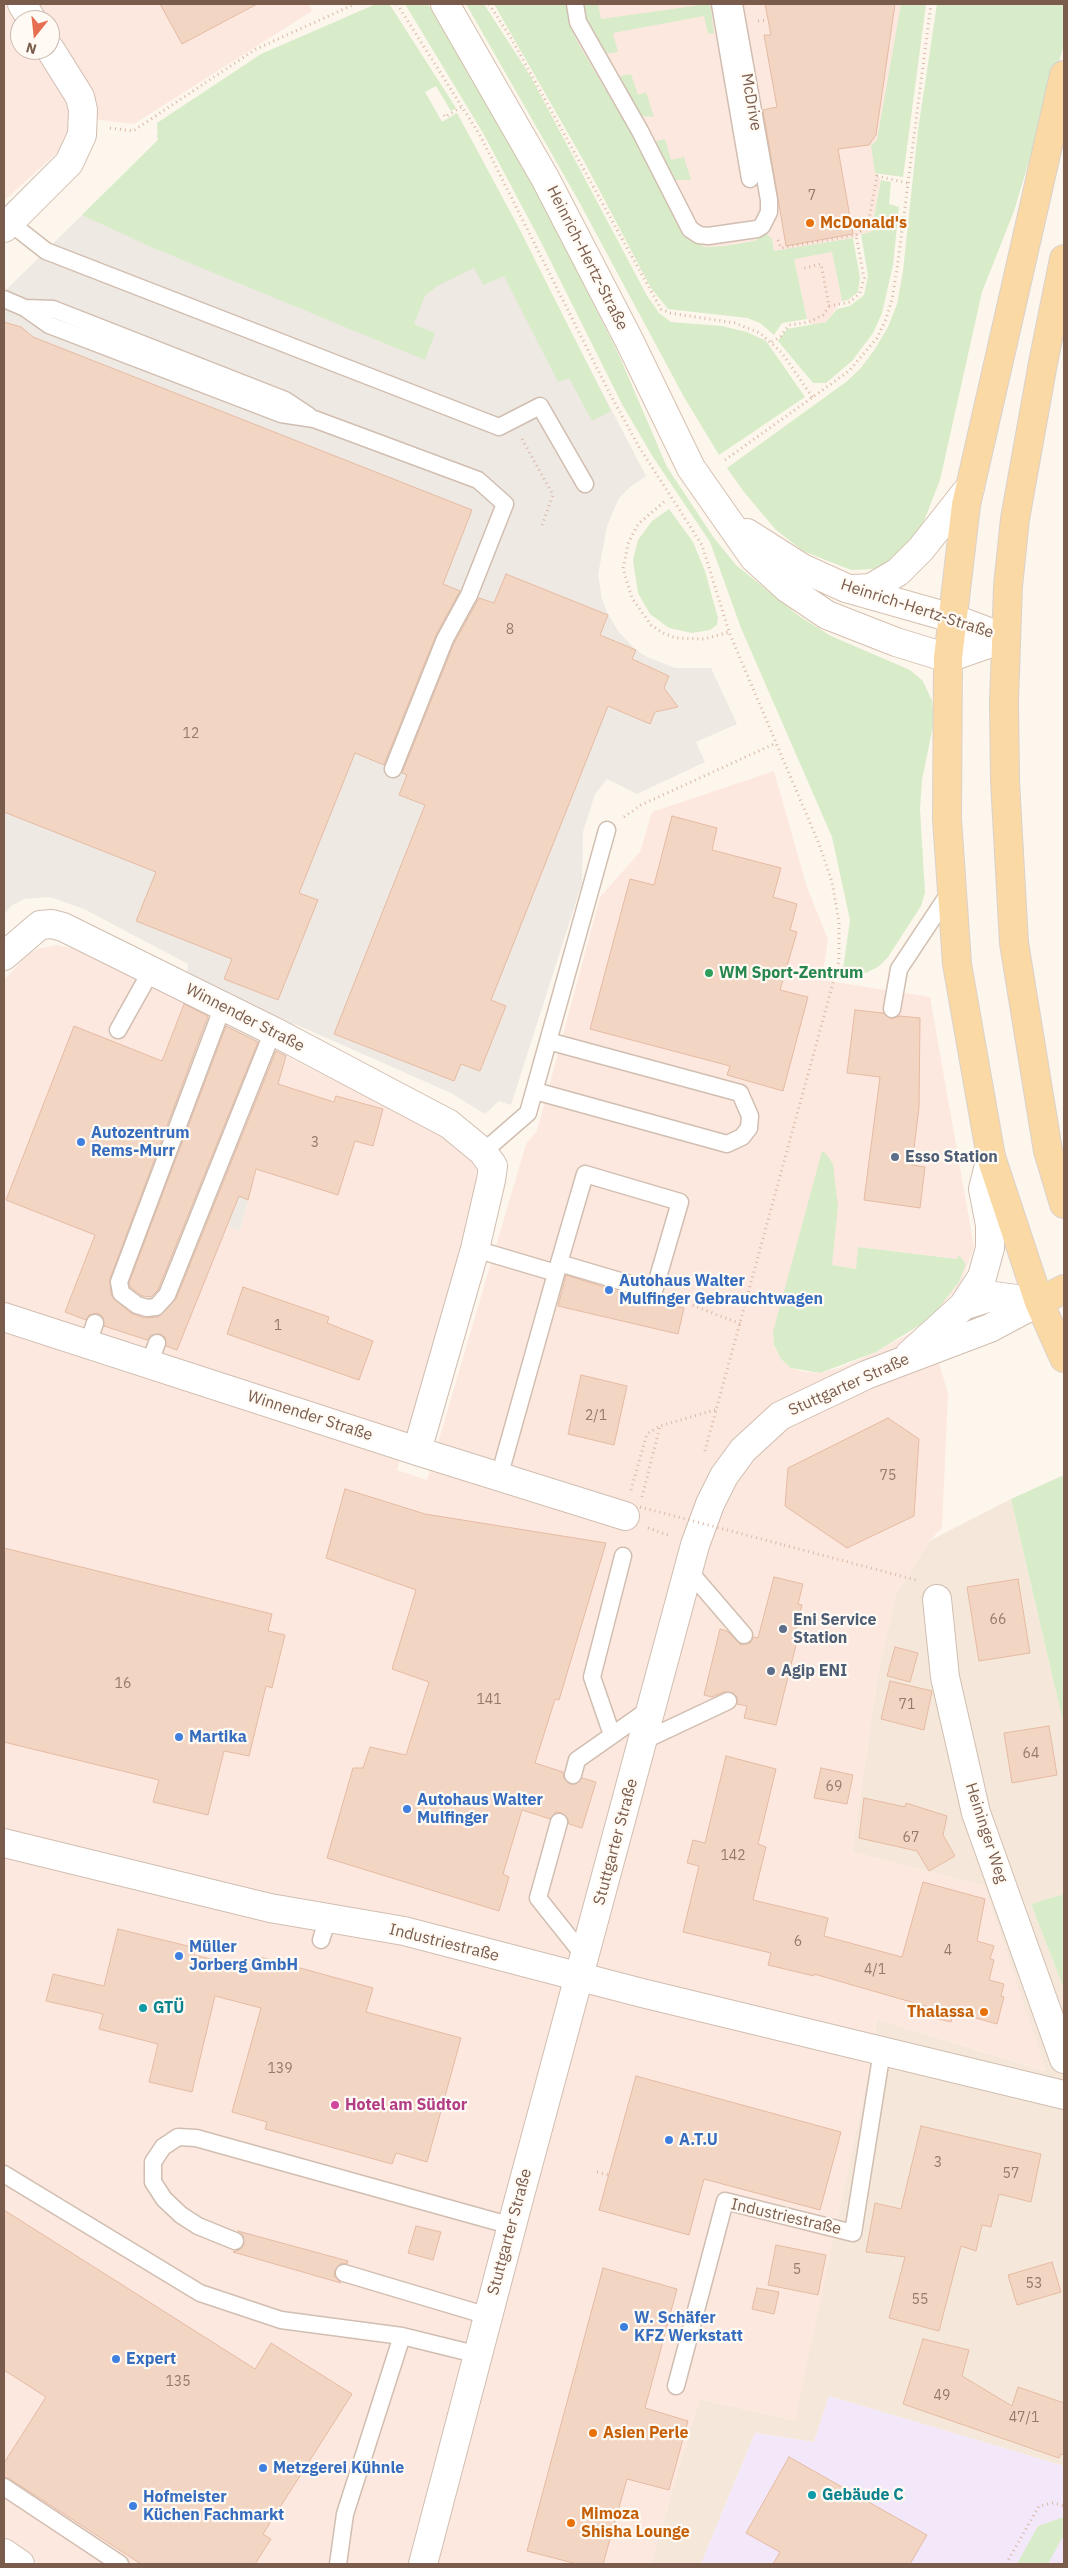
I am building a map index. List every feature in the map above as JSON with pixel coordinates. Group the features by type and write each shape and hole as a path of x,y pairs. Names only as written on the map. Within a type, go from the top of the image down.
{"main road":[{"path":"1064,75 970,487 948,658 947,819 950,892 957,964 991,1157 1039,1302 1064,1358"},
{"path":"1064,259 1015,519 1005,638 1005,781 1014,943 1048,1151 1064,1204"},
{"path":"1039,1302 1064,1289"}],"street":[{"name":"Heinrich-Hertz-Straße","path":"445,4 545,178 626,334 691,468 722,515 754,558 787,588 826,615 896,642 948,658 1005,638"},
{"path":"6,225 69,162 79,144 83,125 83,110 80,97 57,60"},
{"path":"846,588 871,588 898,572 921,548 970,487"},
{"name":"Heinrich-Hertz-Straße","path":"722,515 764,545 802,568 846,588 952,618 1005,638"},
{"name":"Winnender Straße","path":"4,956 40,925 52,924 63,927 273,1031 449,1124 483,1152 493,1166 475,1249 417,1451"},
{"path":"902,1361 963,1306 982,1277 990,1248 990,1225 983,1189 991,1157"},
{"path":"963,1306 994,1296 1039,1302"},
{"name":"Stuttgarter Straße","path":"423,2564 689,1571 710,1504 724,1476 743,1450 780,1416 866,1375 990,1328 1039,1302"},
{"name":"Winnender Straße","path":"4,1317 92,1333 417,1451 499,1477 632,1512"},
{"name":"Heininger Weg","path":"937,1600 945,1677 976,1813 1064,2058"},
{"name":"Industriestraße","path":"4,1843 270,1908 325,1929 404,1931 582,1967 882,2051 1064,2095"},
{"path":"4,2553 20,2564"}],"lane":[{"path":"575,4 578,22 640,131 693,232 708,236 757,229 764,222"},
{"path":"720,4 750,179"},
{"name":"McDrive","path":"734,4 769,200 769,212 764,222"},
{"path":"6,225 46,251 499,427 540,406 585,484"},
{"path":"4,299 26,308 49,325 281,414 314,419 478,480 505,504 469,595 446,640 393,769"},
{"path":"483,1152 528,1112 607,830"},
{"path":"892,1009 899,969 950,892"},
{"path":"118,1030 151,971"},
{"path":"223,1006 119,1282 121,1293 137,1305 147,1308 156,1306 167,1295 273,1031"},
{"path":"535,1091 727,1144 742,1137 749,1128 750,1116 740,1093 548,1041"},
{"path":"475,1249 558,1268 654,1291 680,1202 585,1174 558,1268 499,1477"},
{"path":"612,1735 592,1677 624,1556"},
{"path":"689,1571 744,1635"},
{"path":"643,1741 728,1701"},
{"path":"573,1775 577,1760 653,1707"},
{"path":"559,1822 538,1898 582,1967"},
{"name":"Industriestraße","path":"676,2386 725,2201 853,2233 882,2051"},
{"path":"235,2241 198,2226 181,2215 164,2199 153,2182 153,2162 163,2147 178,2138 196,2138 512,2226"},
{"path":"4,2174 200,2293 281,2320 402,2336 479,2355"},
{"path":"344,2273 488,2316"},
{"path":"338,2564 345,2514 402,2336"},
{"path":"4,2487 120,2564"}],"path":[{"path":"83,125 133,131 256,49 354,4"},
{"path":"398,4 463,106 526,223 572,322 639,447 702,545 729,632 819,844 832,882 839,922 839,961 718,1408 660,1426 646,1434 632,1512"},
{"path":"489,4 516,47 661,309 670,313 748,327 772,342 782,353 813,398"},
{"path":"725,460 849,371 865,355 886,319 898,269 907,183 931,4"},
{"path":"444,115 446,117 463,106"},
{"path":"764,222 776,231 781,248 856,235 868,225 877,176 907,183"},
{"path":"829,306 850,302 860,293 864,278 856,235"},
{"path":"772,342 781,336 789,325 809,322 823,315 829,306 821,264 801,269"},
{"path":"512,421 553,495 541,528"},
{"path":"664,502 638,524 628,544 624,569 632,598 651,625 663,633 676,638 704,639 729,632"},
{"path":"607,830 641,804 776,743"},
{"path":"654,1291 741,1324"},
{"path":"632,1512 660,1426"},
{"path":"632,1512 784,1545 904,1576"},
{"path":"597,2172 609,2175"},
{"path":"1006,2564 1039,2506 1053,2503 1064,2506"}],"shaded area":[{"path":"4,4 309,4 312,11 134,124 75,117 72,139 4,201"},
{"path":"566,4 926,4 903,177 876,173 881,180 871,232 861,234 832,252 842,301 826,322 813,325 807,319 794,259 774,251 772,239 762,235 754,241 705,247 695,241 578,43 569,24"},
{"path":"265,63 440,83 425,92 442,122 457,113 646,476 630,487 619,498 607,526 598,575 602,599 607,612 618,631 636,650 647,657 675,668 711,668 737,724 696,742 705,762 637,794 607,779 595,794 583,832 582,883 511,1105 499,1101 485,1114 451,1093 295,1024 240,1231 227,1226 177,1350 65,1312 184,1004 188,964 84,909 50,897 24,899 11,906 4,915 4,292 158,140 156,135"},
{"path":"774,771 806,884 828,940 822,980 930,997 974,1247 961,1283 927,1325 948,1393 942,1528 929,1541 895,1596 877,1679 852,1852 984,1886 1046,2071 877,2019 868,2075 795,2420 699,2399 651,2564 39,2564 4,2542 4,980 28,954 37,949 57,945 78,950 184,1003 65,1312 177,1349 227,1226 240,1231 286,1056 465,1146 477,1171 474,1202 397,1470 427,1480 526,1144 537,1131 600,897 640,852 652,812","holes":["838,1207 831,1265 856,1269 859,1247 957,1259 966,1264 959,1282 931,1318 905,1336 876,1352 842,1367 820,1373 805,1372 791,1368 781,1359 774,1346 773,1332"]},
{"path":"1011,1499 1064,1726 1064,1894 1031,1904 1064,1989 1064,2466 829,2396 814,2442 755,2433 701,2564 651,2564 699,2399 794,2420 868,2075 877,2019 1045,2071 984,1886 852,1852 877,1679 895,1596 929,1541"},
{"path":"829,2396 1064,2466 1064,2564 701,2564 755,2433 814,2442"}],"green space":[{"path":"376,4 390,5 456,108 451,111 436,86 425,92 442,122 457,113 519,228 611,411 592,421 569,378 558,382 504,276 483,285 474,268 437,286 425,296 414,324 435,333 425,360 151,247 82,215 158,140 157,123 261,54"},
{"path":"405,4 428,4 489,102 618,353 667,467 714,538 736,565 799,616 831,636 910,670 923,681 932,701 934,721 922,780 920,809 925,893 921,906 888,957 878,967 859,976 842,976 850,920 832,837 741,628 710,542 653,457 623,406 542,244 483,133"},
{"path":"466,4 484,4 531,77 646,294 659,313 671,322 722,326 747,332 766,341 805,397 719,455 684,397 577,198"},
{"path":"494,4 566,4 569,24 578,43 695,241 705,247 725,246 754,241 767,234 772,239 774,251 853,238 860,278 858,292 848,300 842,301 832,252 794,259 807,319 782,323 774,335 760,323 747,318 668,309 651,288 585,163"},
{"path":"581,4 598,4 601,19 708,4 711,8 714,33 708,34 704,16 613,33 618,52 603,54 595,47"},
{"path":"901,4 926,4 903,177 875,173 871,145 877,140"},
{"path":"937,4 1064,4 1064,45 1014,211 982,292 940,480 924,521 898,558 878,569 851,570 803,551 776,530 744,492 727,468 846,382 860,369 888,327 897,304 903,271 918,130"},
{"path":"631,74 638,95 646,92 654,117 639,116 617,77"},
{"path":"665,139 671,160 684,157 691,180 671,180 653,142"},
{"path":"881,180 891,182 889,204 899,207 893,265 882,313 873,333 852,361 826,383 813,383 778,341 787,329 826,322 837,309 850,306 864,295 868,276 861,234 871,232"},
{"path":"669,509 693,542 705,571 718,618 717,625 710,630 692,633 669,628 650,614 638,593 633,560 638,540 652,521"},
{"path":"822,1151 833,1164 838,1207 832,1265 856,1269 858,1247 957,1259 959,1255 966,1264 959,1282 931,1318 876,1352 820,1373 791,1368 781,1359 774,1345 773,1332"},
{"path":"1064,1475 1064,1726 1011,1499"},
{"path":"1064,1894 1064,1989 1031,1904"},
{"path":"1064,2517 1064,2538 1062,2538 1048,2564 1017,2564 1038,2526"}],"building":[{"path":"160,4 257,4 182,44"},
{"path":"765,4 895,4 876,135 869,145 838,149 853,234 786,246 763,110 777,107 764,35 771,35"},
{"path":"4,322 21,327 33,337 472,510 443,584 460,591 436,635 384,765 355,753 299,893 318,900 278,1000 224,979 232,959 136,921 156,872 4,812"},
{"path":"506,574 608,615 600,635 636,650 632,659 669,676 664,688 678,707 655,712 650,724 608,706 491,1000 506,1006 480,1071 461,1064 454,1081 334,1034 425,805 399,795 407,775 402,773 454,643 479,598 494,603"},
{"path":"672,816 717,828 712,850 781,868 773,897 797,904 790,930 797,932 780,990 808,997 783,1091 727,1075 730,1066 590,1029 630,879 654,885"},
{"path":"184,1004 208,1016 110,1279 111,1295 131,1313 144,1318 158,1317 176,1299 276,1051 286,1056 278,1084 334,1102 336,1096 383,1109 373,1146 355,1141 338,1195 256,1169 248,1200 239,1196 177,1350 166,1346 165,1337 160,1334 151,1335 147,1340 104,1326 103,1317 98,1313 89,1315 86,1320 65,1312 95,1235 6,1200 74,1026 162,1061"},
{"path":"855,1010 883,1013 891,1019 900,1016 920,1018 919,1107 912,1165 925,1167 920,1208 864,1200 880,1077 847,1073"},
{"path":"226,1026 258,1042 158,1290 151,1297 142,1296 130,1287 129,1283"},
{"path":"566,1275 642,1299 684,1308 678,1334 558,1306"},
{"path":"243,1287 329,1317 327,1323 373,1341 359,1380 227,1334"},
{"path":"581,1375 627,1386 614,1445 568,1434"},
{"path":"888,1418 919,1439 914,1516 847,1548 785,1506 788,1468"},
{"path":"345,1489 425,1514 606,1543 559,1700 555,1699 535,1763 563,1772 564,1778 570,1784 576,1784 582,1778 596,1782 582,1828 569,1824 568,1819 562,1813 556,1812 550,1819 522,1810 503,1874 509,1877 499,1911 327,1858 353,1768 363,1768 370,1747 406,1755 429,1682 392,1669 416,1590 326,1558"},
{"path":"4,1548 272,1614 268,1631 285,1635 272,1688 266,1686 249,1756 224,1751 208,1815 153,1802 159,1780 4,1742"},
{"path":"774,1577 803,1584 798,1604 802,1605 793,1640 797,1641 776,1725 744,1718 747,1706 737,1704 737,1697 733,1693 724,1692 712,1697 704,1695 720,1629 727,1631 741,1645 750,1643 754,1637 758,1638"},
{"path":"1018,1579 1030,1653 979,1661 967,1587"},
{"path":"895,1647 918,1653 910,1682 887,1676"},
{"path":"890,1681 932,1691 924,1730 881,1719"},
{"path":"1049,1726 1057,1775 1012,1783 1004,1733"},
{"path":"726,1756 776,1769 758,1844 766,1847 753,1900 828,1918 824,1936 902,1957 923,1882 985,1899 977,1941 994,1946 990,1959 994,1960 989,1980 1004,1984 1001,1996 1004,1997 997,2024 954,2012 951,2022 930,2017 932,2008 814,1974 814,1976 768,1965 771,1953 683,1932 699,1866 687,1863 693,1840 705,1843"},
{"path":"821,1768 853,1775 847,1804 814,1798"},
{"path":"864,1798 905,1807 906,1803 947,1816 943,1835 955,1856 929,1871 917,1851 859,1838"},
{"path":"118,1929 196,1948 194,1955 257,1970 260,1957 373,1988 366,2012 461,2038 427,2162 396,2153 392,2164 265,2129 267,2122 232,2112 261,2008 215,1996 192,2092 149,2082 158,2044 99,2029 103,2014 46,2001 53,1974 104,1986"},
{"path":"636,2076 841,2132 820,2210 704,2179 689,2235 599,2210"},
{"path":"921,2126 1041,2154 1031,2202 999,2194 991,2227 982,2225 976,2251 961,2246 939,2331 889,2318 905,2257 866,2252 875,2203 901,2209"},
{"path":"4,2210 255,2369 271,2343 352,2394 263,2534 271,2539 255,2564 141,2564 10,2479 4,2477 4,2463 46,2397 4,2370"},
{"path":"416,2226 441,2232 433,2260 408,2253"},
{"path":"238,2231 348,2261 347,2264 341,2263 335,2270 334,2276 341,2283 233,2252 241,2249 244,2244 243,2235"},
{"path":"776,2245 826,2255 818,2295 768,2285"},
{"path":"1052,2262 1061,2292 1017,2305 1008,2275"},
{"path":"603,2268 677,2289 645,2408 688,2421 669,2490 627,2479 603,2564 577,2564 527,2551"},
{"path":"757,2288 779,2292 774,2314 752,2309"},
{"path":"923,2339 969,2350 962,2376 1012,2406 1018,2387 1064,2403 1064,2455 1061,2454 1059,2458 903,2404"},
{"name":"Gebäude C","path":"789,2457 927,2535 910,2564 773,2564 780,2552 746,2533"}],"place":[{"name":"McDonald's","path":"810,223"},
{"name":"WM Sport-Zentrum","path":"709,973"},
{"name":"Autozentrum Rems-Murr","path":"81,1142"},
{"name":"Esso Station","path":"895,1157"},
{"name":"Autohaus Walter Mulfinger Gebrauchtwagen","path":"609,1290"},
{"name":"Eni Service Station","path":"783,1629"},
{"name":"Agip ENI","path":"771,1671"},
{"name":"Martika","path":"179,1737"},
{"name":"Autohaus Walter Mulfinger","path":"407,1809"},
{"name":"Müller Jorberg GmbH","path":"179,1956"},
{"name":"GTÜ","path":"143,2008"},
{"name":"Thalassa","path":"984,2012"},
{"name":"Hotel am Südtor","path":"335,2105"},
{"name":"A.T.U","path":"669,2140"},
{"name":"W. Schäfer KFZ Werkstatt","path":"624,2327"},
{"name":"Expert","path":"116,2359"},
{"name":"Asien Perle","path":"593,2433"},
{"name":"Metzgerei Kühnle","path":"263,2468"},
{"name":"Gebäude C","path":"812,2495"},
{"name":"Hofmeister Küchen Fachmarkt","path":"133,2506"},
{"name":"Mimoza Shisha Lounge","path":"571,2523"}]}
